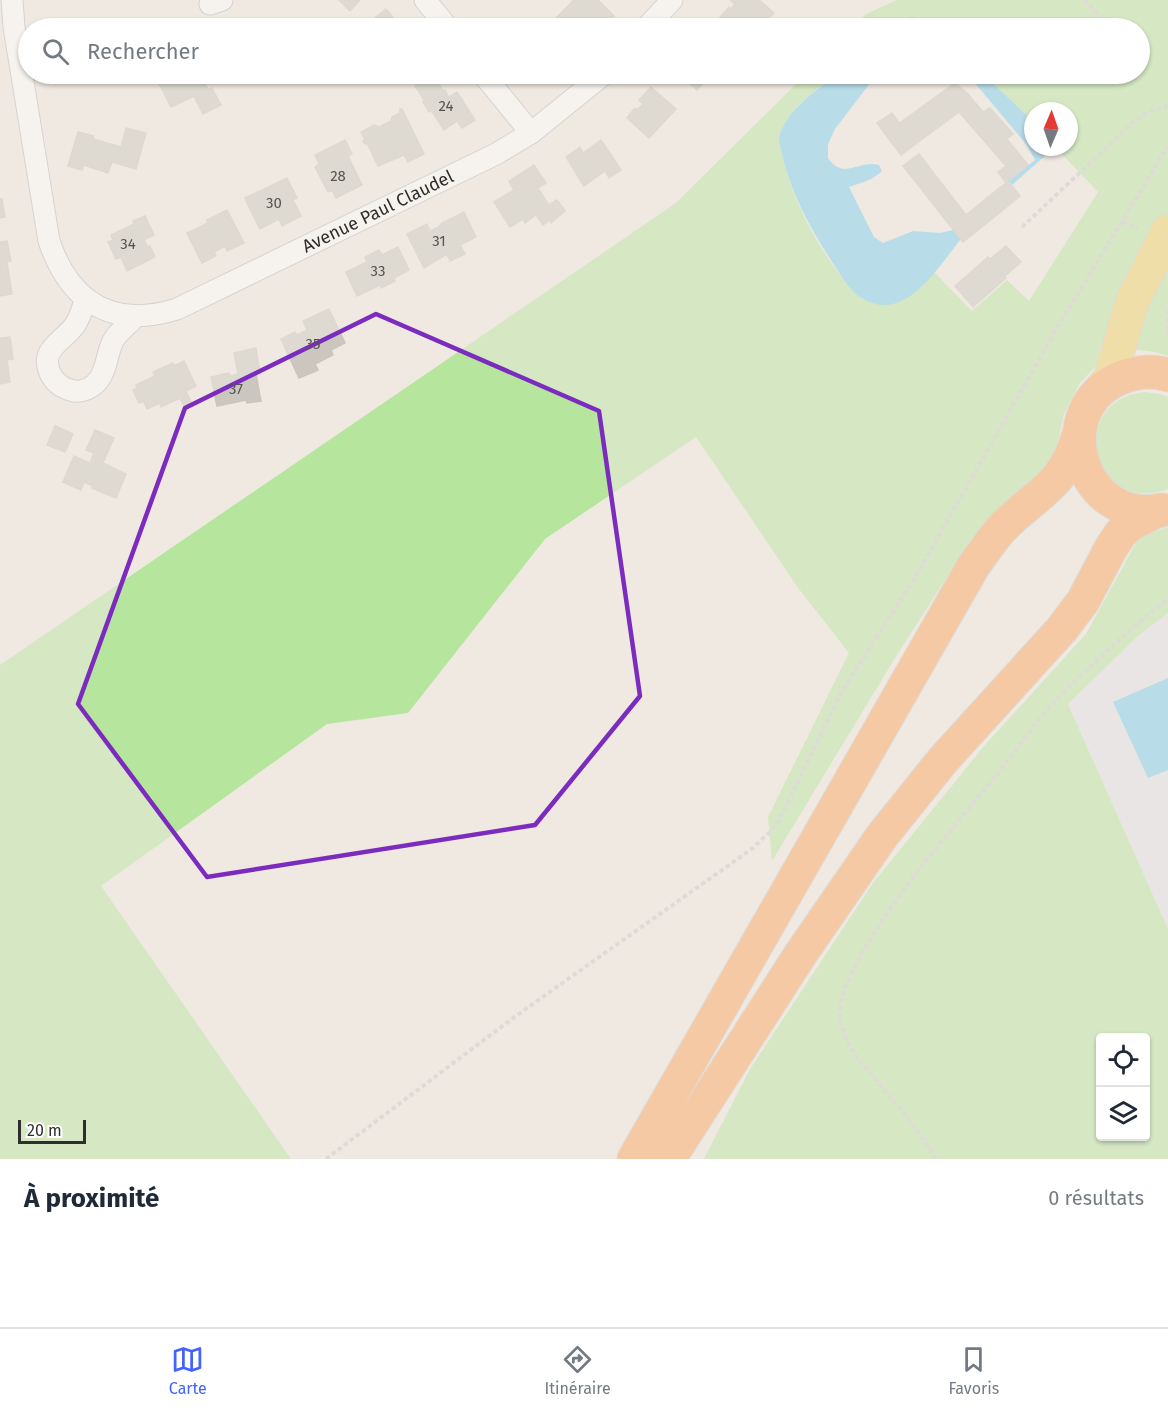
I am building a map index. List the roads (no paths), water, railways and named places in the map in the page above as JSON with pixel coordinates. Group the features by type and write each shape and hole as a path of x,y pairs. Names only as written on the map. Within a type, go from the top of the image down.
{"highway":[{"path":"634,1159 974,565 1006,525 1058,479 1070,459 1085,411 1099,392 1142,367"},
{"path":"1079,434 1078,445 1083,468 1088,478 1103,495 1123,507 1134,510 1162,510"},
{"path":"669,1159 800,955 882,836 943,760 1062,629 1083,601 1121,533 1131,524 1162,510"}],"main road":[{"path":"1142,367 1132,302 1168,231"}],"street":[{"name":"Avenue Paul Claudel","path":"12,0 18,51"},
{"path":"425,0 439,18"},
{"path":"655,18 672,0"},
{"name":"Avenue Paul Claudel","path":"23,84 49,241 56,261 67,279 86,300 111,312 135,317 177,309 496,154 531,133 592,84"},
{"path":"491,84 531,133"},
{"path":"86,300 76,324 50,351 48,361 53,379 68,390 77,391 94,385 101,378 113,342 135,317"}],"water":[{"path":"824,84 869,84 835,129 828,144 828,158 834,165 846,169 872,164 879,165 882,171 878,174 849,187 874,237 883,243 913,231 940,233 953,230 961,239 917,291 895,303 883,305 870,302 857,295 847,284 809,224 791,184 779,137 788,118"},
{"path":"976,84 994,84 1024,113 1024,142"},
{"path":"1033,156 1045,156 1012,185 1008,181 1035,160"},
{"path":"1168,678 1168,770 1148,778 1113,702"}]}
